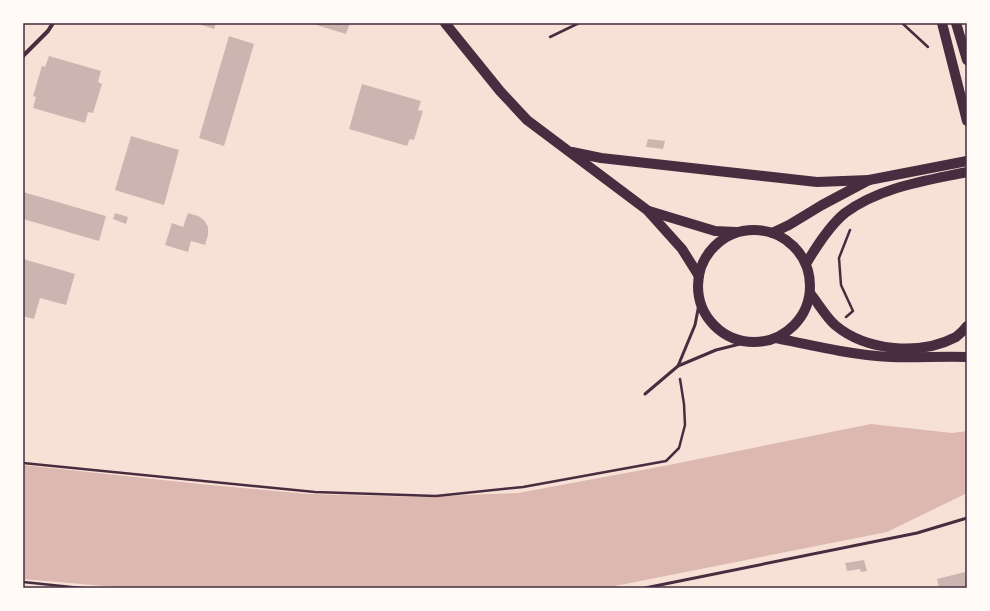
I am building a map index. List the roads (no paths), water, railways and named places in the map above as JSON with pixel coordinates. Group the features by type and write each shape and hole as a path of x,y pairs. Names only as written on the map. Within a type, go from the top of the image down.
{"main road":[{"path":"445,23 500,91 527,120 647,210 682,250 699,276"},
{"path":"942,23 967,121"},
{"path":"956,23 967,60"},
{"path":"570,152 601,158 817,182 869,180 967,161"},
{"path":"806,264 818,244 844,214 867,200 887,191 967,172"},
{"path":"772,233 869,180"},
{"path":"647,210 715,231 737,233"},
{"path":"755,230 772,233 793,245 806,264 810,279 810,293 806,308 799,320 789,331 776,338 762,342 748,342 734,339 722,332 712,323 704,312 698,288 699,276 703,262 712,249 723,239 737,233 755,230"},
{"path":"810,293 835,324 854,336 873,344 892,347 917,348 937,344 957,336 967,326"},
{"path":"776,338 866,355 893,357 967,357"}],"street":[{"path":"23,56 48,31 53,23"}],"lane":[{"path":"678,366 695,325 700,299"},
{"path":"645,394 678,366 716,350 748,342"},
{"path":"645,588 917,533 967,518"}]}
